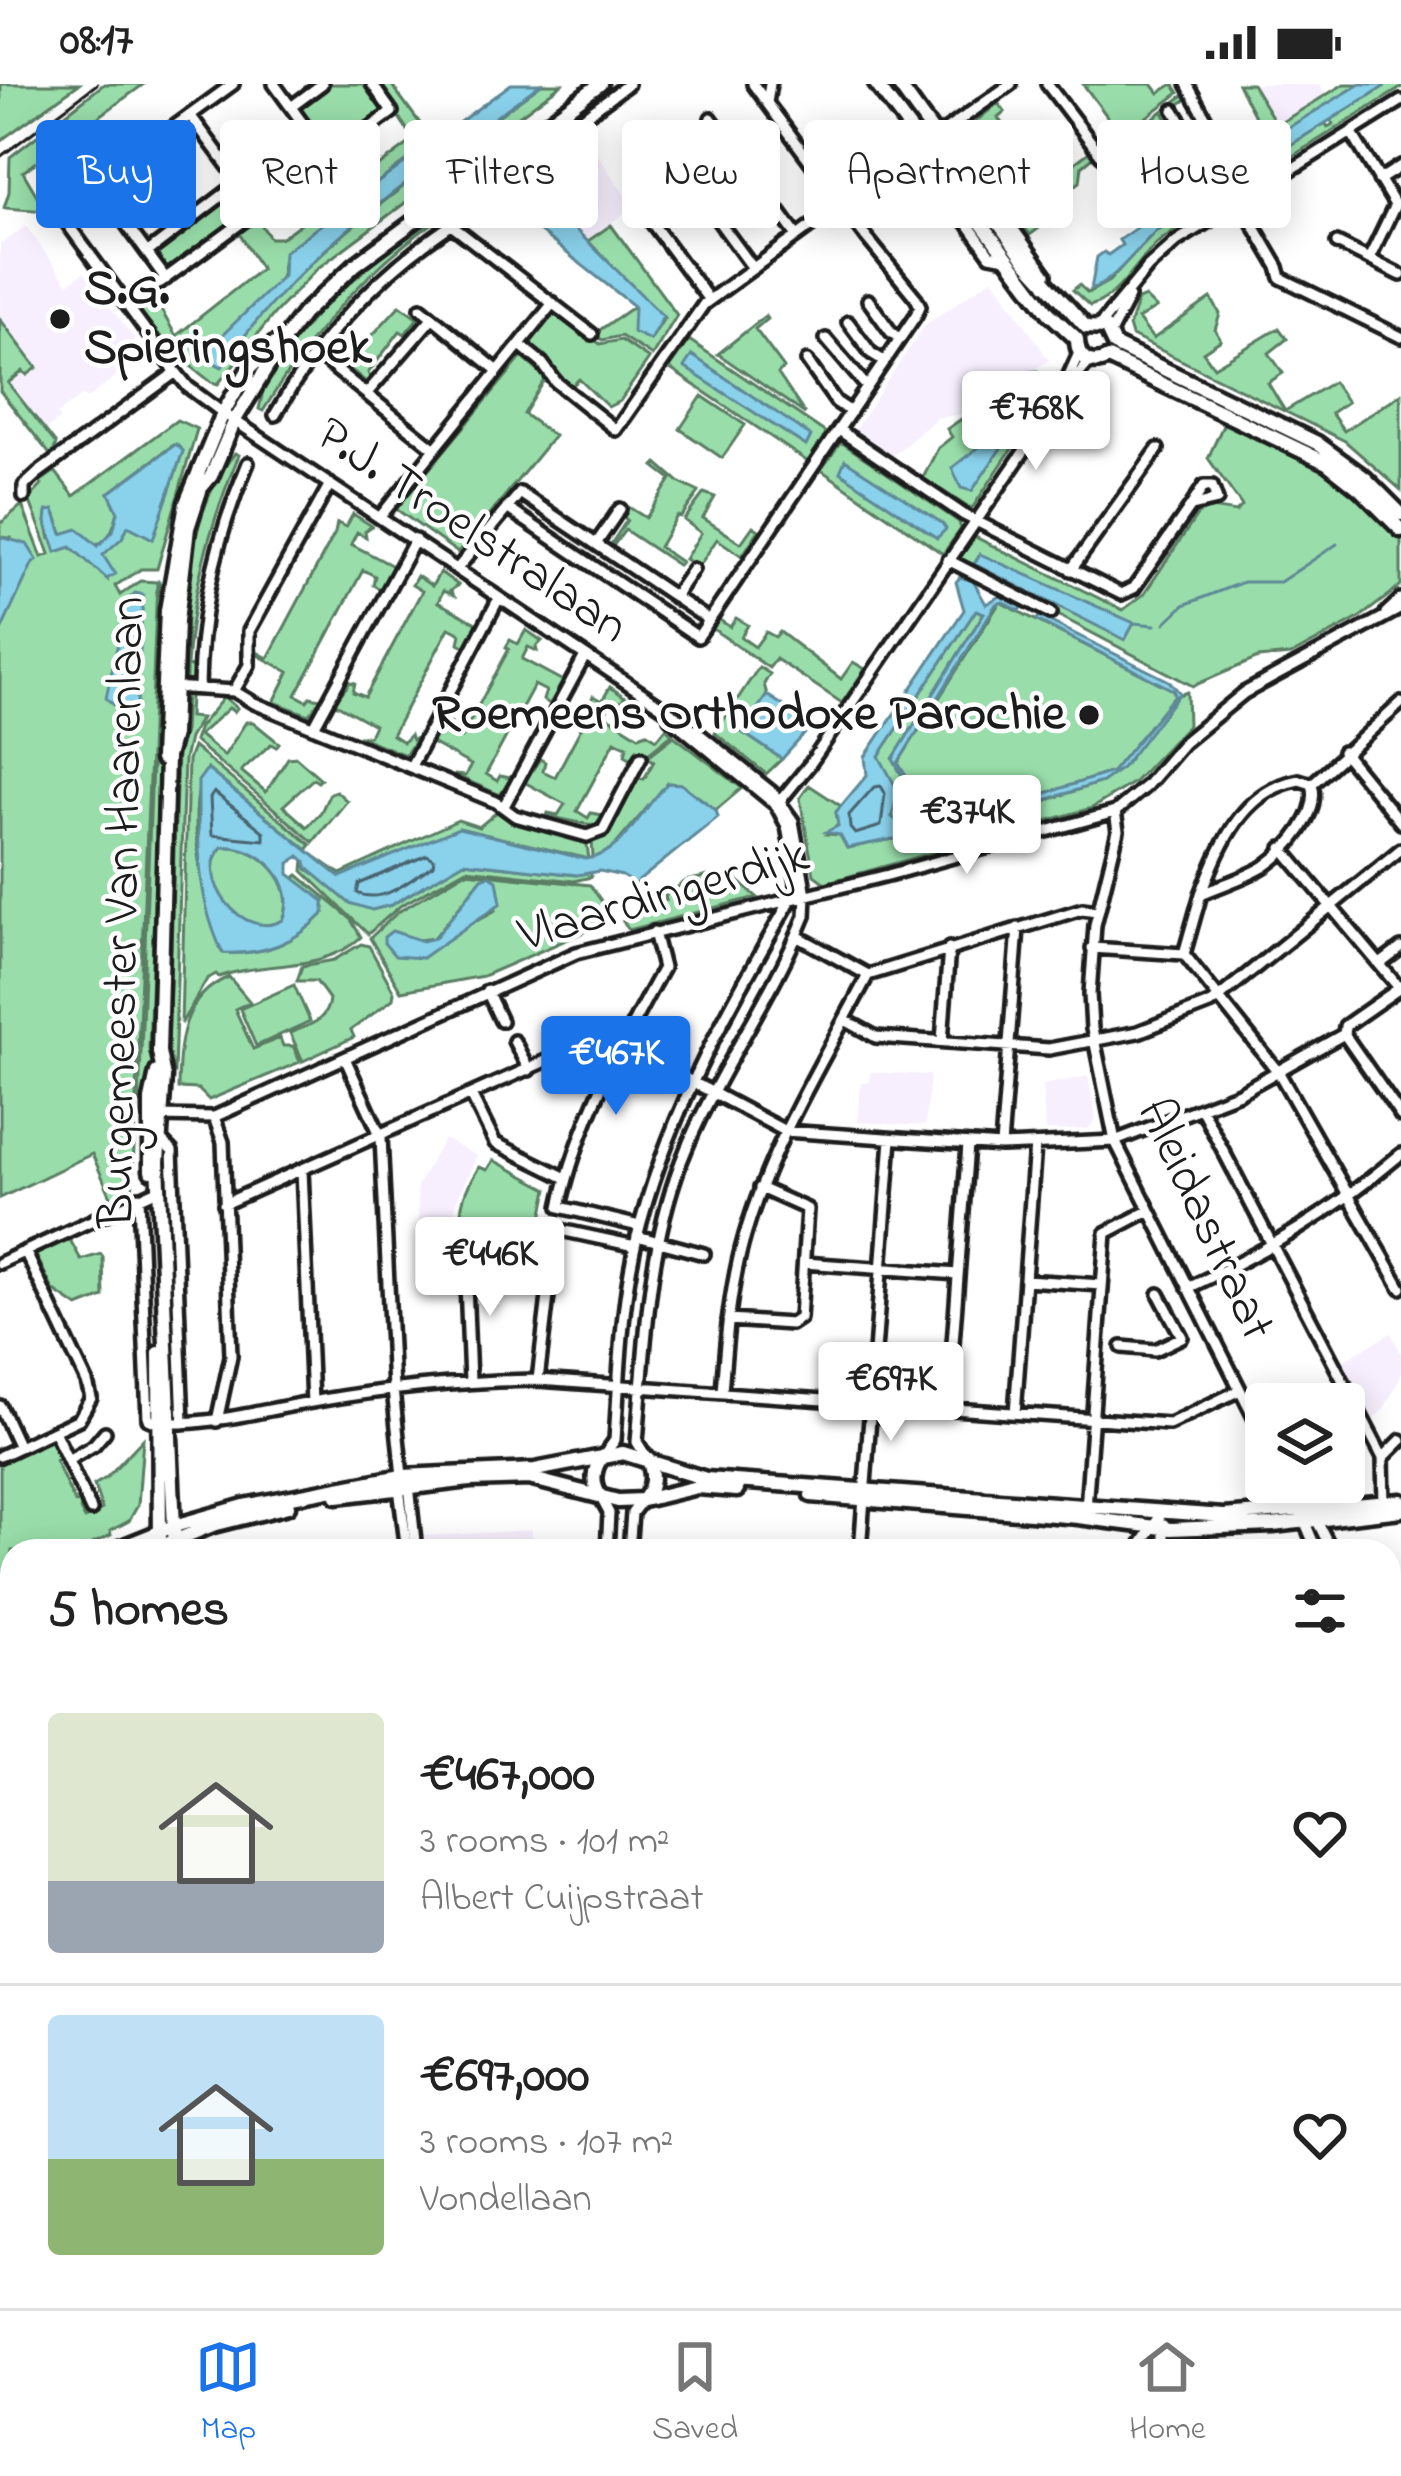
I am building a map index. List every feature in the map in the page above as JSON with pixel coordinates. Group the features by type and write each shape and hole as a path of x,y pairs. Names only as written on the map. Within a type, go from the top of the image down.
{"main road":[{"name":"Burgemeester Van Haarenlaan","path":"540,120 586,84"},
{"name":"Burgemeester Van Haarenlaan","path":"549,120 600,84"},
{"path":"876,84 902,120"},
{"path":"898,84 924,120"},
{"name":"Burgemeester Van Haarenlaan","path":"174,1539 171,1423 150,1192 157,1116 152,1046 174,558 186,503 248,370 349,260 404,222"},
{"path":"983,228 1082,351"},
{"path":"1002,228 1045,285 1104,337 1327,463 1401,530"},
{"path":"1082,351 1104,337"},
{"path":"1082,351 1104,337"},
{"path":"1104,337 1317,443 1356,470 1401,514"},
{"name":"Burgemeester Van Haarenlaan","path":"150,1192 161,1141 157,1116"},
{"name":"Burgemeester Van Haarenlaan","path":"157,1539 171,1423"},
{"path":"174,1539 255,1503 535,1470 623,1453 706,1479 1086,1512 1309,1518"},
{"path":"602,1498 594,1481 596,1466 605,1454"},
{"path":"643,1500 652,1484 647,1458"},
{"path":"403,1483 529,1478 602,1498 643,1500 697,1487 865,1494"},
{"path":"1384,1508 1401,1501"},
{"path":"1086,1512 1160,1528 1401,1510"}],"street":[{"path":"183,120 233,84"},
{"path":"274,84 301,120"},
{"path":"291,106 322,84"},
{"path":"372,84 392,112 380,121"},
{"path":"580,120 628,84"},
{"path":"753,84 804,152"},
{"path":"767,103 770,84"},
{"path":"960,120 1010,84"},
{"path":"1047,84 1097,150"},
{"path":"1174,110 1191,138 1210,125 1187,84"},
{"path":"1291,170 1401,101"},
{"path":"190,115 220,155"},
{"path":"711,118 797,236"},
{"path":"1352,132 1395,205 1369,259"},
{"path":"1379,180 1401,166"},
{"path":"148,252 220,197"},
{"name":"P.J. Troelstralaan","path":"70,228 188,387 662,709 778,802"},
{"path":"130,228 166,278"},
{"path":"128,306 232,228"},
{"path":"275,415 314,352 383,276 447,228"},
{"path":"455,228 592,334"},
{"path":"656,228 709,300"},
{"path":"724,228 753,268"},
{"path":"520,345 556,382 616,430 709,300 808,228"},
{"path":"507,508 698,637 920,306 861,228"},
{"path":"1104,337 1133,286 1177,242 1199,228"},
{"path":"1255,228 1281,278 1401,337"},
{"path":"1336,243 1401,275"},
{"path":"868,300 899,338"},
{"path":"380,517 554,303"},
{"path":"421,308 499,371"},
{"path":"367,393 432,318"},
{"path":"848,322 871,353 884,361"},
{"path":"826,338 867,387"},
{"path":"778,802 809,765 1058,399 1082,351"},
{"path":"314,352 435,449"},
{"path":"807,361 836,402 851,412"},
{"path":"24,497 24,486 38,473 176,372"},
{"path":"839,430 975,521 1121,594 1129,593 1191,506"},
{"path":"1071,570 1158,449"},
{"path":"199,688 203,616 214,563 248,464"},
{"path":"234,691 249,665 248,631 330,484"},
{"path":"457,568 520,493 709,620"},
{"path":"596,544 620,509"},
{"path":"314,727 415,540"},
{"path":"948,560 1051,614"},
{"path":"674,596 693,569"},
{"path":"411,766 499,598"},
{"name":"Vlaardingerdijk","path":"1378,621 1401,599"},
{"name":"Vlaardingerdijk","path":"157,1116 214,1117 576,952 791,900 1115,812 1146,786 1183,743 1244,693 1401,608"},
{"path":"504,806 585,656"},
{"path":"169,687 234,691 504,806 515,816 587,836 602,830 641,757"},
{"path":"1201,894 1266,865 1300,830 1314,802 1312,784 1401,703"},
{"path":"1342,752 1401,823"},
{"path":"1184,954 1201,894 1229,828 1262,795 1292,781 1312,784"},
{"path":"647,1458 637,1442 649,1294 680,1164 805,916 806,895 793,821 778,802"},
{"path":"605,1454 615,1440 624,1310 637,1236 662,1152 693,1081 797,883 778,802"},
{"name":"Aleidastraat","path":"1115,812 1118,831 1097,911 1090,994 1114,1141 1245,1400"},
{"path":"1282,848 1400,988 1345,1026 1344,1034 1401,1116"},
{"path":"844,1020 876,1036 1049,1049 1138,1032 1189,1016 1220,998 1401,849"},
{"path":"722,1392 728,1320 744,1238 760,1188 868,975 1082,909 1097,911"},
{"path":"1001,1146 1018,928"},
{"path":"654,932 663,968 621,1043 566,1178 560,1207 637,1236 704,1254"},
{"path":"796,936 868,975"},
{"path":"1092,948 1184,954 1279,1073 1401,1288"},
{"path":"1381,964 1401,948"},
{"path":"942,1041 949,949"},
{"path":"487,991 501,1021"},
{"path":"224,1204 604,1035 785,1131 1001,1146 1114,1141 1202,1110 1279,1073 1344,1034"},
{"path":"514,1041 529,1070"},
{"path":"345,1058 381,1137 393,1389 410,1539"},
{"path":"472,1096 495,1143 566,1178"},
{"path":"1202,1110 1383,1458 1384,1508"},
{"path":"214,1117 223,1142 230,1356 217,1421"},
{"path":"861,1539 891,1139"},
{"name":"Burgemeester Van Haarenlaan","path":"161,1141 172,1151 171,1423"},
{"path":"948,1409 968,1144"},
{"path":"1015,1413 1035,1145"},
{"path":"1188,1288 1271,1248 1349,1198 1401,1154"},
{"path":"302,1170 312,1402"},
{"path":"728,1320 797,1323 807,1208 760,1188"},
{"path":"0,1263 150,1192"},
{"path":"1086,1512 1106,1233 1148,1211"},
{"path":"538,1380 556,1229 637,1236"},
{"path":"0,1456 79,1419 88,1406 90,1390 25,1251"},
{"path":"470,1381 465,1259 552,1255"},
{"path":"804,1263 958,1274"},
{"path":"1025,1280 1102,1285"},
{"path":"1098,1346 1155,1350 1182,1337 1159,1294"},
{"path":"171,1423 217,1421 393,1389 470,1381 619,1384 1169,1424 1240,1390"},
{"path":"0,1406 19,1447"},
{"path":"54,1431 91,1510"},
{"path":"68,1460 106,1432"},
{"path":"1383,1458 1401,1440"},
{"path":"602,1498 609,1513 608,1539"},
{"path":"629,1539 632,1513 643,1500"},
{"path":"1300,1503 1324,1539"},
{"path":"1162,1513 1160,1528 1165,1539"},
{"path":"1309,1518 1315,1539"},
{"path":"1149,1539 1160,1528"}],"shaded area":[{"path":"1252,84 1319,84 1326,95 1285,120 1274,120"},
{"path":"598,156 622,191 622,215 587,240 575,228 598,228"},
{"name":"S.G. Spieringshoek","path":"26,226 68,284 84,272 145,353 87,399 83,395 57,414 60,419 45,430 0,374 0,245"},
{"path":"993,278 1049,360 967,413 937,418 891,457 854,431 925,325"},
{"path":"870,1072 930,1075 925,1126 858,1122 861,1083 870,1082"},
{"path":"1088,1076 1096,1119 1088,1129 1045,1131 1043,1085"},
{"path":"444,1139 477,1156 455,1204 456,1241 420,1244 417,1186"},
{"path":"1391,1333 1401,1353 1401,1376 1384,1409 1370,1423 1365,1414 1365,1383 1348,1383 1338,1364"},
{"path":"531,1530 531,1539 425,1536"}],"green space":[{"path":"1,84 79,84 0,141"},
{"path":"104,84 144,84 94,120 58,120"},
{"path":"330,84 365,84 384,109 369,120 306,120 297,108"},
{"path":"377,84 391,84 418,120 404,120 404,125"},
{"path":"541,84 562,84 513,120 492,120"},
{"path":"1083,84 1152,84 1159,93 1173,84 1179,93 1143,120 1110,120"},
{"path":"1238,84 1252,84 1274,120 1257,120"},
{"path":"1344,84 1360,84 1291,127 1291,120 1285,120"},
{"path":"1388,84 1401,84 1291,157 1291,144 1325,123 1333,124 1331,120"},
{"path":"1188,92 1189,98 1164,114 1168,120 1151,120"},
{"path":"998,103 1005,112 999,120 978,120"},
{"path":"36,137 36,163 23,172 36,194 36,210 4,208 10,157"},
{"path":"404,147 404,163 380,181 380,165"},
{"path":"1092,150 1097,154 1082,166 1080,182 1073,187 1073,164"},
{"path":"404,186 404,204 380,222 380,205"},
{"path":"220,203 224,228 168,270 156,256 157,250 187,228 196,228 196,221"},
{"path":"611,225 677,315 652,356 621,336 602,340 594,334 634,306 651,339 664,318 588,241"},
{"path":"244,228 263,228 270,238 281,238 295,228 317,228 285,252 280,281 205,355 222,366 296,278 351,228 371,228 318,268 218,384 174,353 135,305 152,294 176,336 261,269 239,233"},
{"path":"426,228 338,308 263,411 259,409 263,391 293,342 324,305 382,255"},
{"path":"1178,228 1101,301 1090,306 1073,290 1079,285 1088,293 1109,281 1153,233"},
{"path":"1145,297 1156,308 1138,319 1153,339 1211,298 1220,314 1215,330 1221,340 1203,352 1214,367 1279,328 1287,339 1269,353 1283,373 1268,383 1285,411 1333,382 1347,402 1331,413 1344,431 1401,394 1401,490 1345,441 1132,336 1129,326 1138,300"},
{"path":"400,305 418,318 405,334 400,331 366,382 345,365"},
{"path":"555,312 600,344 621,340 649,359 620,401 608,407 579,379 572,386 553,374 552,366 530,348 529,340"},
{"path":"765,316 755,329 784,368 778,374 805,414 718,354"},
{"path":"0,319 37,368 27,375 23,371 8,383 56,444 52,457 0,391"},
{"path":"689,340 826,433 808,462 669,368"},
{"path":"522,357 546,378 524,414 554,436 458,553 396,509"},
{"path":"1037,371 1046,377 1040,387 1054,382 1051,390 973,507 923,478 938,448 952,437 947,429"},
{"path":"1177,393 1328,466 1401,534 1401,586 1359,618 1291,655 1258,658 1193,686 957,562 975,537 1123,610 1144,594 1198,514 1211,508 1236,512 1242,506 1208,458 1225,421 1175,398"},
{"path":"702,396 745,425 722,458 680,429"},
{"path":"177,420 197,429 157,569 141,569 115,586 120,595 140,581 157,582 132,1197 119,1203 112,1199 92,1154 0,1198 0,612 11,538 0,537 0,524 22,505 42,557 50,554 29,499 55,471 74,496","holes":["173,445 183,451 153,538 128,525 103,555 107,579 76,550 50,539 46,522 56,515 62,534 92,544 105,540 118,512 109,493"]},
{"path":"841,442 959,522 961,529 943,554 821,470"},
{"path":"235,453 239,455 219,506 198,585 187,666 195,668 194,681 186,683 188,593 197,533 218,478"},
{"path":"657,463 699,492 681,517 677,516 659,547 681,562 678,565 625,530 611,544 627,520 621,515 627,506 646,518 671,479 654,466"},
{"path":"704,493 715,497 703,518 741,543 753,526 759,530 742,556 717,539 698,568 685,559 701,533 684,520"},
{"path":"353,514 372,526 365,531 366,537 357,532 351,544 393,566 380,589 373,585 375,576 363,570 296,695 307,701 321,699 309,715 274,702 289,672 256,654 256,641 257,652 268,658 337,523 346,527"},
{"path":"440,572 458,585 450,591 453,595 443,591 438,602 478,624 466,647 459,643 461,634 449,628 392,735 403,742 410,735 412,740 417,738 405,755 358,736 369,736 374,725 334,703 350,682 355,683 353,692 365,697 422,591 412,585 417,576 432,586"},
{"path":"159,582 166,590 149,1049 154,1070 148,1099 139,1103"},
{"path":"1000,602 1175,695 1112,772 965,819 911,785 898,763"},
{"path":"976,610 984,613 893,759 928,824 907,829 893,818 879,756"},
{"path":"736,618 748,625 741,637 755,647 766,632 775,637 780,632 841,679 853,662 865,669 842,703 776,659 769,668 713,629 718,619 730,627"},
{"path":"526,630 542,641 537,651 528,647 522,659 563,681 550,704 543,700 546,691 534,685 486,774 497,781 500,776 511,778 500,795 454,775 465,776 471,765 430,742 446,720 451,723 449,732 461,738 510,640 518,644"},
{"path":"759,667 770,674 764,684 767,695 742,732 782,759 766,774 715,733"},
{"path":"610,687 625,697 620,707 610,703 605,715 639,736 647,733 657,739 666,728 672,734 647,754 637,749 632,759 625,755 627,746 615,741 577,811 588,818 591,813 602,815 595,826 547,816 558,815 565,804 524,782 540,759 545,762 543,771 555,777 593,706 593,696 602,701"},
{"path":"195,691 198,696 190,696 189,717 201,718 189,738 184,760 174,1075 168,1050 177,755 186,692"},
{"path":"1187,692 1188,725 1134,782 1092,808 825,883 814,875 800,798 809,785 841,806 836,812 838,825 827,834 840,835 847,848 950,832 1102,782 1122,767 1178,695"},
{"path":"224,697 237,708 234,712 229,708 199,735 224,756 246,722 253,722 279,743 271,744 241,771 266,792 288,758 296,757 321,779 313,779 283,806 307,827 330,793 336,791 347,801 313,842 194,741 199,727"},
{"path":"674,736 742,788 716,810 681,784 668,783 613,848 593,859 592,839 604,833 634,777 644,779 654,761 647,757"},
{"path":"193,747 311,845 307,850 207,769 196,807 196,832 203,888 223,953 278,945 324,913 324,901 293,879 298,875 350,918 361,937 312,961 216,974 207,979 181,1024 188,760"},
{"path":"499,810 520,823 586,838 589,859 459,828 346,877 337,875 310,853 340,874 458,820 479,827"},
{"path":"222,847 249,852 272,868 285,892 283,920 252,923 226,903 214,874"},
{"path":"304,859 307,869 372,910 391,905 464,862 576,875 591,872 591,877 574,881 466,869 400,906 368,934 303,871"},
{"path":"465,872 590,885 614,919 483,976 401,991 370,938 398,912","holes":["489,876 496,910 455,932 422,958 388,944 434,938 482,878"]},
{"path":"713,875 736,879 757,897 629,930 623,921 650,911 648,906 666,900 686,881"},
{"path":"361,944 369,946 394,992 393,999 351,1030 354,1037 303,1061 290,1033 321,1018 329,999 316,981 297,981 302,966 334,960"},
{"path":"229,977 250,1002 235,1009 253,1049 280,1038 283,1046 293,1046 300,1062 209,1100 198,1089 178,1088 182,1039 201,996"},
{"path":"294,985 310,1021 256,1046 240,1009"},
{"path":"493,1160 548,1189 538,1237 476,1241 474,1216 461,1217 472,1179 479,1167 487,1170"},
{"path":"69,1238 81,1260 103,1257 104,1297 78,1307 53,1290 35,1253"},
{"path":"45,1439 54,1442 61,1455 55,1460 75,1503 82,1501 85,1519 102,1509 94,1485 143,1439 138,1505 129,1521 102,1539 0,1539 0,1460"}],"water":[{"path":"511,84 541,84 492,120 462,120"},
{"path":"1360,84 1388,84 1291,145 1291,126"},
{"path":"404,163 404,184 380,203 380,181"},
{"path":"316,228 350,228 290,284 222,367 207,359 206,351 283,276 284,252"},
{"path":"535,228 574,228 663,316 650,340 633,332 634,306"},
{"path":"1136,228 1160,228 1108,280 1091,289 1097,257 1122,245 1119,240"},
{"path":"692,355 811,436 806,446 684,367"},
{"path":"1028,391 1032,402 972,491 961,488 952,468 990,438 982,423"},
{"path":"176,444 183,451 153,539 128,526 103,555 115,574 107,579 71,547 56,552 47,511 54,510 62,534 78,529 98,546 113,531 118,512 109,493"},
{"path":"845,460 946,529 937,538 840,472"},
{"path":"0,537 27,544 37,560 0,633"},
{"path":"980,554 1134,623 1125,640 974,564"},
{"path":"960,577 973,581 986,604 1000,596 1022,607 1020,611 1003,602 996,604 898,763 911,785 965,819 1112,772 1175,695 1037,620 1039,616 1169,681 1180,693 1122,768 1102,782 912,842 893,839 847,848 840,835 826,832 838,826 836,812 867,775 865,757 964,610 956,582","holes":["976,610 984,613 893,759 928,823 907,829 892,817 898,791 879,756"]},
{"path":"135,593 143,595 137,704 126,716 106,698 127,601"},
{"path":"767,695 805,720 802,724 809,729 782,759 742,732"},
{"path":"207,769 340,877 459,828 585,859 598,856 621,840 668,783 681,784 716,810 718,817 635,884 600,871 577,875 464,862 391,905 372,910 349,903 299,856 289,864 289,874 324,901 324,913 278,945 223,953 203,891 198,781","holes":["222,847 236,847 262,859 281,880 287,906 283,920 268,925 253,922 227,903 218,889 215,859"]},
{"path":"489,875 497,880 501,903 422,958 395,956 384,943 392,931 423,941 435,938"}],"waterway":[{"path":"1165,623 1184,605 1243,582 1280,582 1337,544"},
{"path":"1134,623 1155,625"}],"tram line":[{"path":"0,157 97,84"}],"place":[{"name":"S.G. Spieringshoek","path":"60,319"},
{"name":"Roemeens Orthodoxe Parochie","path":"1089,715"}]}
